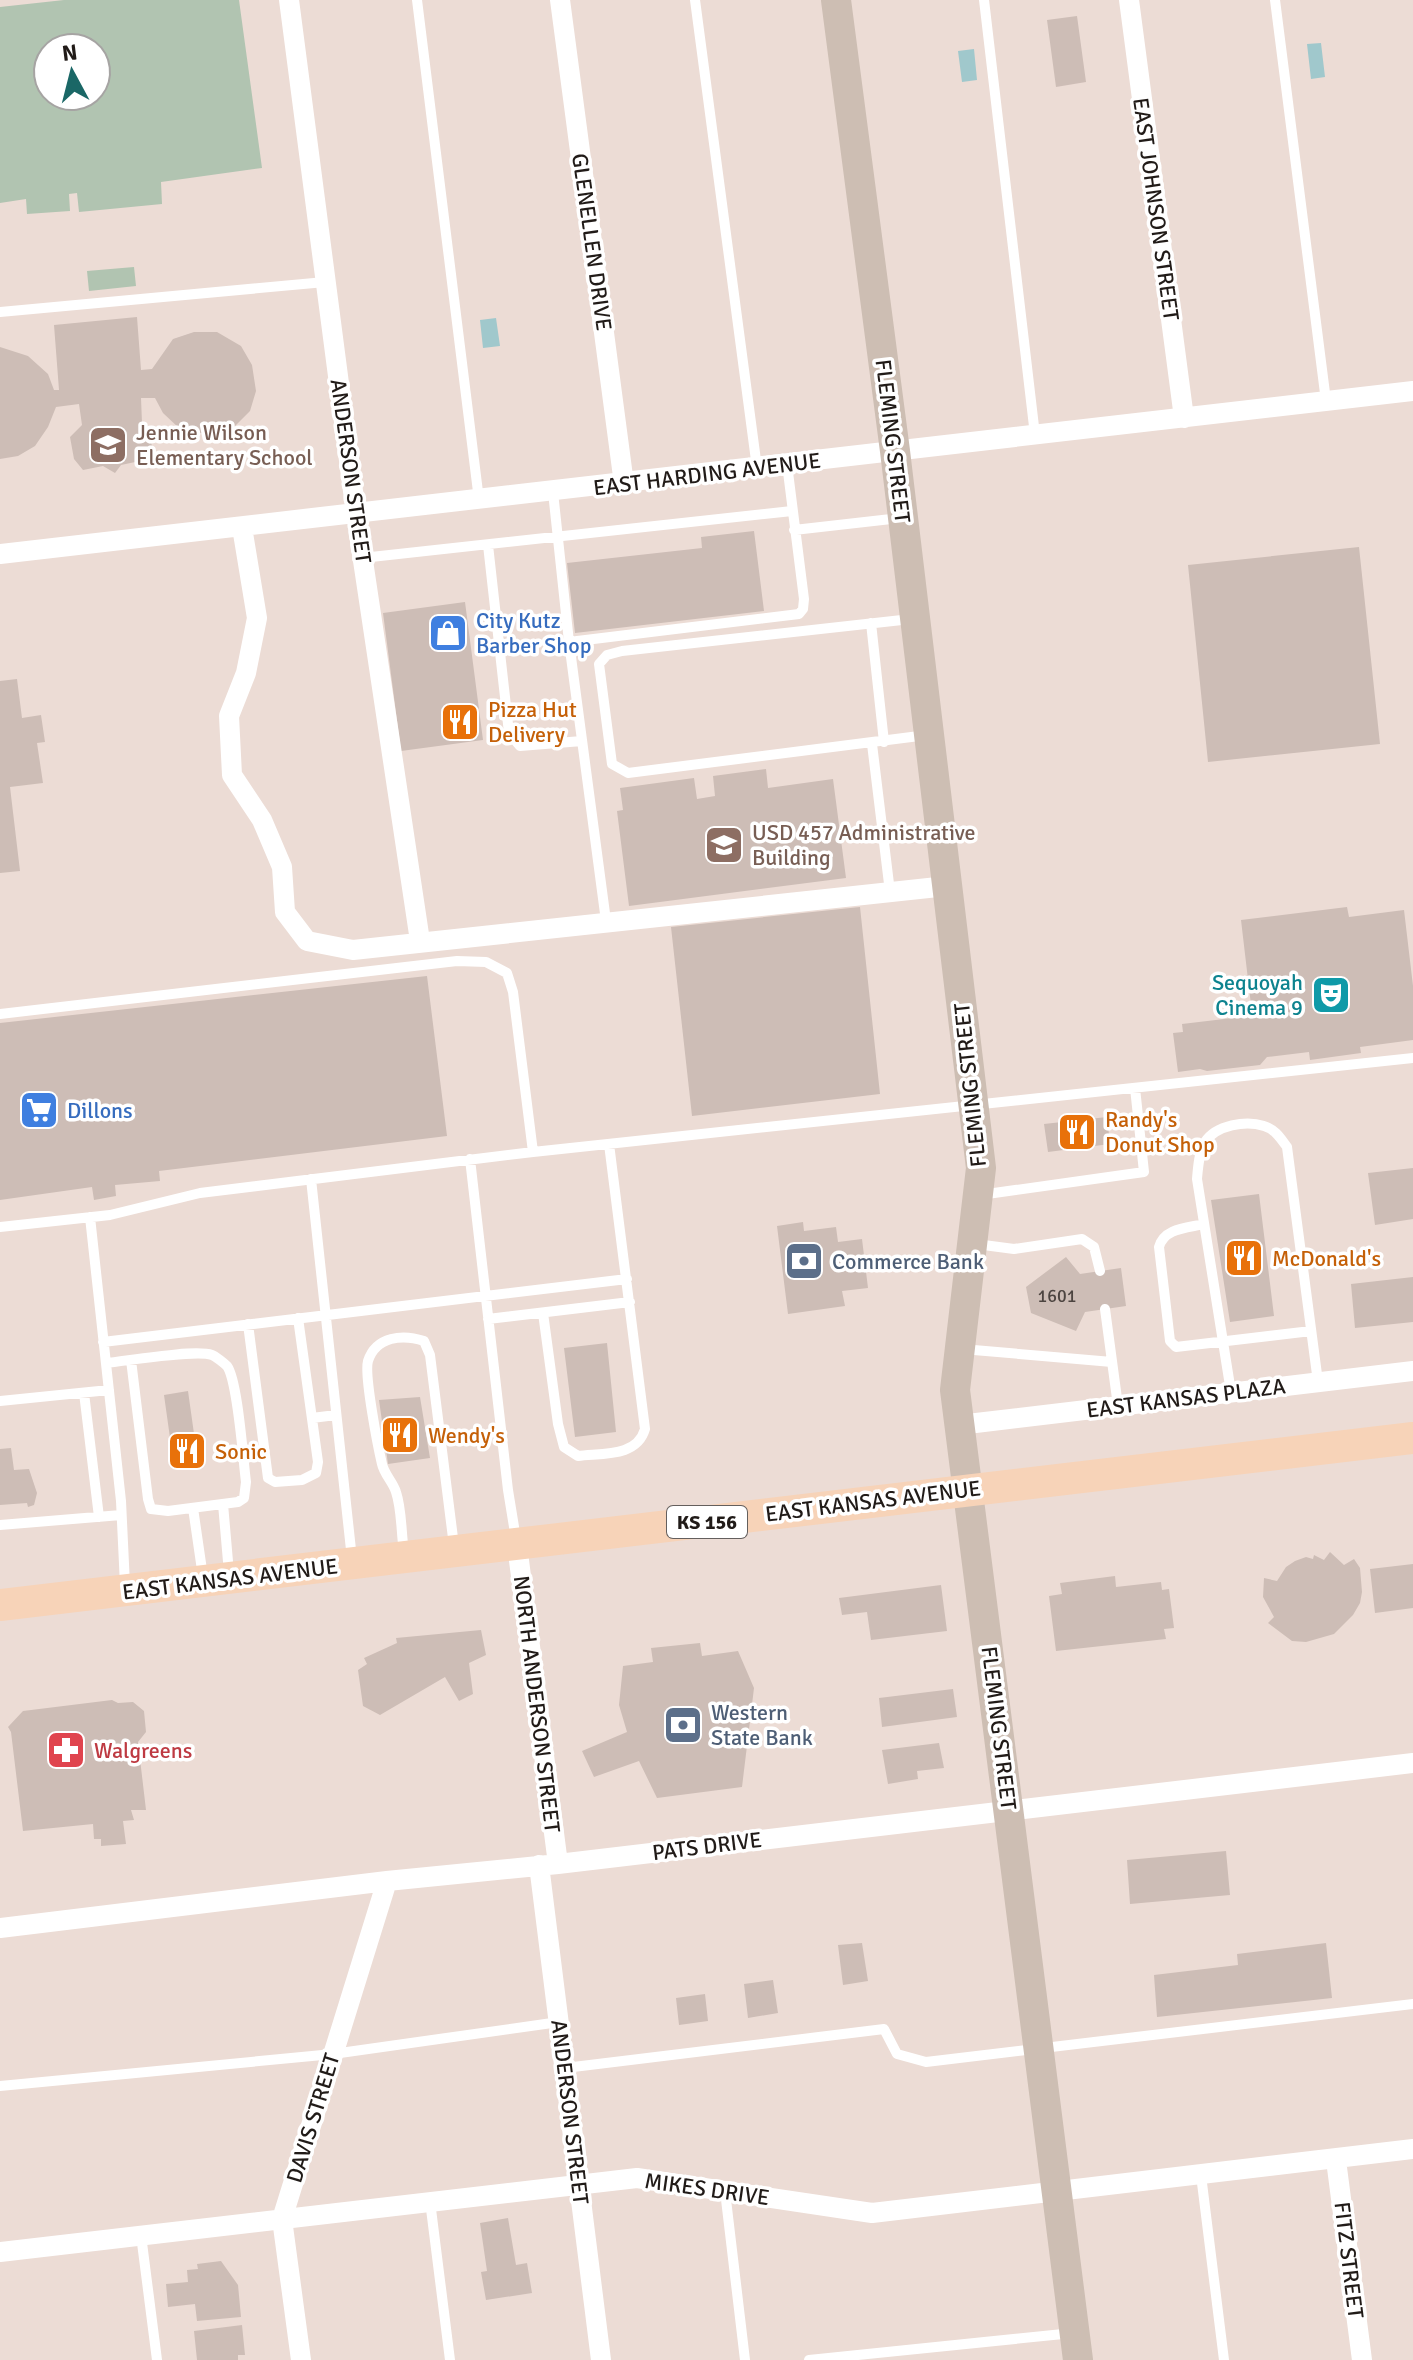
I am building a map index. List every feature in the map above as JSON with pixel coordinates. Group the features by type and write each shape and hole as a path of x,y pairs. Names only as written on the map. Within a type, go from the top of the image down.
{"main road":[{"name":"EAST KANSAS AVENUE","path":"0,1605 1413,1438"}],"street":[{"name":"ANDERSON STREET","path":"289,0 362,558 420,941"},
{"name":"GLENELLEN DRIVE","path":"560,0 624,484"},
{"name":"FLEMING STREET","path":"836,0 895,451 981,1168 955,1390 1077,2346"},
{"name":"EAST JOHNSON STREET","path":"1129,0 1184,418"},
{"name":"EAST HARDING AVENUE","path":"0,554 1413,391"},
{"path":"242,527 257,618 246,673 229,716 232,775 262,820 282,867 285,912 307,941 353,950 947,886"},
{"name":"EAST KANSAS PLAZA","path":"959,1425 1413,1371"},
{"name":"NORTH ANDERSON STREET","path":"517,1545 548,1864"},
{"name":"PATS DRIVE","path":"0,1928 1413,1763"},
{"name":"ANDERSON STREET","path":"548,1864 559,2022 601,2360"},
{"name":"DAVIS STREET","path":"301,2360 282,2219 387,1881"},
{"name":"MIKES DRIVE","path":"0,2252 637,2178 872,2213 1413,2149"},
{"name":"FITZ STREET","path":"1336,2160 1362,2360"}],"lane":[{"path":"417,0 479,500"},
{"path":"695,0 757,468"},
{"path":"984,0 1035,435"},
{"path":"1275,0 1326,401"},
{"path":"0,312 325,282"},
{"path":"569,642 799,614 804,599 787,464"},
{"path":"553,492 569,642 606,921"},
{"path":"362,558 792,511"},
{"path":"794,530 903,518"},
{"path":"488,545 509,733 520,746 582,741"},
{"path":"915,619 622,651 607,655 599,664 598,673 609,756 612,764 628,773 929,735"},
{"path":"871,623 884,742"},
{"path":"872,744 890,892"},
{"path":"0,1014 457,961 486,962 507,973 513,992 533,1152"},
{"path":"0,1227 110,1215 200,1193 470,1159 1413,1058"},
{"path":"978,1195 1144,1172 1135,1088"},
{"path":"1231,1392 1197,1179 1206,1140 1223,1127 1247,1124 1265,1126 1279,1136 1287,1147 1318,1382"},
{"path":"543,1313 564,1447 578,1456 630,1450 642,1440 645,1429 609,1144"},
{"path":"470,1159 517,1545"},
{"path":"311,1179 352,1564"},
{"path":"90,1217 121,1515 125,1591"},
{"path":"1204,1224 1168,1232 1161,1237 1159,1247 1170,1341 1176,1347 1311,1331"},
{"path":"972,1244 1014,1249 1082,1239 1094,1247 1100,1271"},
{"path":"103,1342 627,1279"},
{"path":"488,1319 630,1302"},
{"path":"1105,1309 1118,1406"},
{"path":"248,1324 268,1478 275,1482 302,1480 316,1473 318,1462 298,1318"},
{"path":"404,1558 396,1492 382,1467 368,1377 368,1361 380,1342 396,1337 424,1341 430,1355 455,1552"},
{"path":"960,1349 1112,1362"},
{"path":"106,1363 131,1360 212,1355 227,1366 233,1384 246,1492 244,1498 238,1502 168,1511 151,1509 131,1360"},
{"path":"0,1401 109,1390"},
{"path":"84,1393 99,1517"},
{"path":"312,1418 336,1415"},
{"path":"217,1580 223,1504"},
{"path":"193,1508 217,1580"},
{"path":"0,1525 121,1515"},
{"path":"565,2068 884,2029 897,2054 926,2062 1413,2004"},
{"path":"0,2086 333,2054 559,2022"},
{"path":"1201,2175 1224,2360"},
{"path":"725,2191 745,2360"},
{"path":"430,2201 450,2360"},
{"path":"141,2235 157,2360"},
{"path":"809,2360 1077,2346"}],"green space":[{"path":"64,0 239,0 262,168 161,182 162,204 79,212 77,193 69,194 70,211 27,214 26,199 0,203 0,7"},
{"path":"134,267 136,286 89,291 87,271"}],"water":[{"path":"1321,43 1325,77 1311,79 1307,44"},
{"path":"974,49 977,80 962,82 958,51"},
{"path":"496,318 500,346 483,348 480,320"}],"building":[{"path":"1077,16 1086,82 1056,87 1047,20"},
{"name":"Jennie Wilson Elementary School","path":"137,317 141,370 152,369 173,339 194,332 217,332 241,346 252,365 256,391 250,411 235,426 218,432 200,433 180,429 163,413 155,398 141,398 142,423 149,430 154,458 121,465 115,473 103,466 83,470 74,459 70,437 82,425 79,404 56,407 48,427 35,446 18,456 0,459 0,347 28,356 48,374 54,390 59,390 54,325"},
{"path":"754,531 764,611 575,633 567,563 702,548 701,537"},
{"path":"1359,547 1380,744 1208,762 1188,565"},
{"path":"465,602 483,740 401,751 383,613"},
{"path":"17,679 22,718 41,715 45,742 37,743 43,783 10,787 20,871 0,873 0,681"},
{"path":"766,769 768,788 833,779 846,878 629,906 617,811 623,810 620,788 694,778 697,799 715,796 713,776"},
{"path":"860,907 880,1094 692,1116 671,927"},
{"name":"Sequoyah Cinema 9","path":"1347,907 1349,917 1404,910 1413,986 1413,1040 1360,1047 1361,1053 1310,1060 1309,1052 1267,1057 1260,1065 1178,1072 1173,1033 1183,1032 1182,1024 1241,1017 1240,1006 1251,1005 1241,920"},
{"path":"427,976 447,1136 159,1171 160,1181 115,1185 116,1196 94,1200 92,1187 0,1200 0,1023"},
{"path":"1107,1117 1110,1144 1048,1152 1044,1124"},
{"path":"1413,1168 1413,1219 1375,1225 1368,1173"},
{"path":"1259,1194 1274,1316 1230,1322 1211,1200"},
{"path":"803,1222 804,1231 836,1227 838,1242 862,1239 868,1288 842,1291 845,1306 788,1314 777,1226"},
{"path":"1066,1257 1080,1274 1121,1268 1126,1306 1085,1312 1076,1331 1031,1313 1026,1287"},
{"path":"1413,1277 1413,1322 1355,1328 1351,1284"},
{"path":"607,1343 616,1432 575,1437 564,1348"},
{"path":"188,1391 196,1448 172,1452 164,1395"},
{"path":"420,1397 430,1458 388,1464 379,1400"},
{"path":"11,1448 14,1470 29,1469 37,1493 34,1505 0,1505 0,1449"},
{"path":"1330,1552 1344,1565 1354,1559 1360,1568 1360,1603 1334,1634 1306,1642 1292,1641 1268,1623 1274,1617 1263,1597 1264,1578 1277,1581 1286,1567 1295,1561 1306,1557 1313,1559 1314,1555 1324,1560"},
{"path":"1413,1564 1413,1608 1375,1613 1370,1569"},
{"path":"1115,1576 1116,1587 1161,1582 1162,1590 1169,1589 1174,1628 1164,1629 1166,1639 1056,1651 1049,1596 1062,1594 1060,1583"},
{"path":"941,1585 947,1631 871,1640 867,1612 842,1615 839,1598"},
{"path":"481,1630 486,1655 469,1663 473,1694 459,1701 445,1677 380,1715 363,1706 358,1670 367,1664 364,1658 397,1643 396,1638"},
{"path":"700,1643 702,1656 738,1651 754,1688 742,1787 657,1798 639,1761 594,1777 582,1751 627,1732 619,1705 623,1666 653,1662 651,1648"},
{"path":"953,1689 957,1717 882,1727 879,1698"},
{"path":"112,1700 118,1703 133,1702 144,1711 146,1732 138,1742 146,1810 131,1810 134,1820 123,1821 126,1844 101,1846 101,1839 94,1839 93,1824 23,1831 8,1727 23,1711"},
{"path":"939,1743 944,1768 917,1771 918,1779 888,1784 882,1750"},
{"path":"1226,1851 1230,1895 1130,1904 1127,1860"},
{"path":"862,1943 868,1981 843,1985 838,1945"},
{"path":"1326,1943 1332,1998 1157,2017 1154,1975 1238,1965 1237,1954"},
{"path":"773,1980 778,2013 748,2018 744,1984"},
{"path":"705,1994 708,2021 679,2025 676,1998"},
{"path":"508,2218 516,2265 527,2263 532,2293 486,2300 481,2272 487,2271 480,2223"},
{"path":"221,2261 238,2285 241,2317 197,2321 195,2304 168,2307 166,2284 188,2282 187,2270 198,2269 197,2264"},
{"path":"242,2325 245,2355 238,2355 238,2360 197,2360 194,2331"}],"place":[{"name":"Jennie Wilson Elementary School","path":"108,445"},
{"name":"City Kutz Barber Shop","path":"448,633"},
{"name":"Pizza Hut Delivery","path":"460,722"},
{"name":"USD 457 Administrative Building","path":"724,845"},
{"name":"Sequoyah Cinema 9","path":"1331,995"},
{"name":"Dillons","path":"39,1110"},
{"name":"Randy's Donut Shop","path":"1077,1132"},
{"name":"McDonald's","path":"1244,1258"},
{"name":"Commerce Bank","path":"804,1261"},
{"name":"Wendy's","path":"400,1435"},
{"name":"Sonic","path":"187,1451"},
{"name":"Western State Bank","path":"683,1725"},
{"name":"Walgreens","path":"66,1750"}]}
